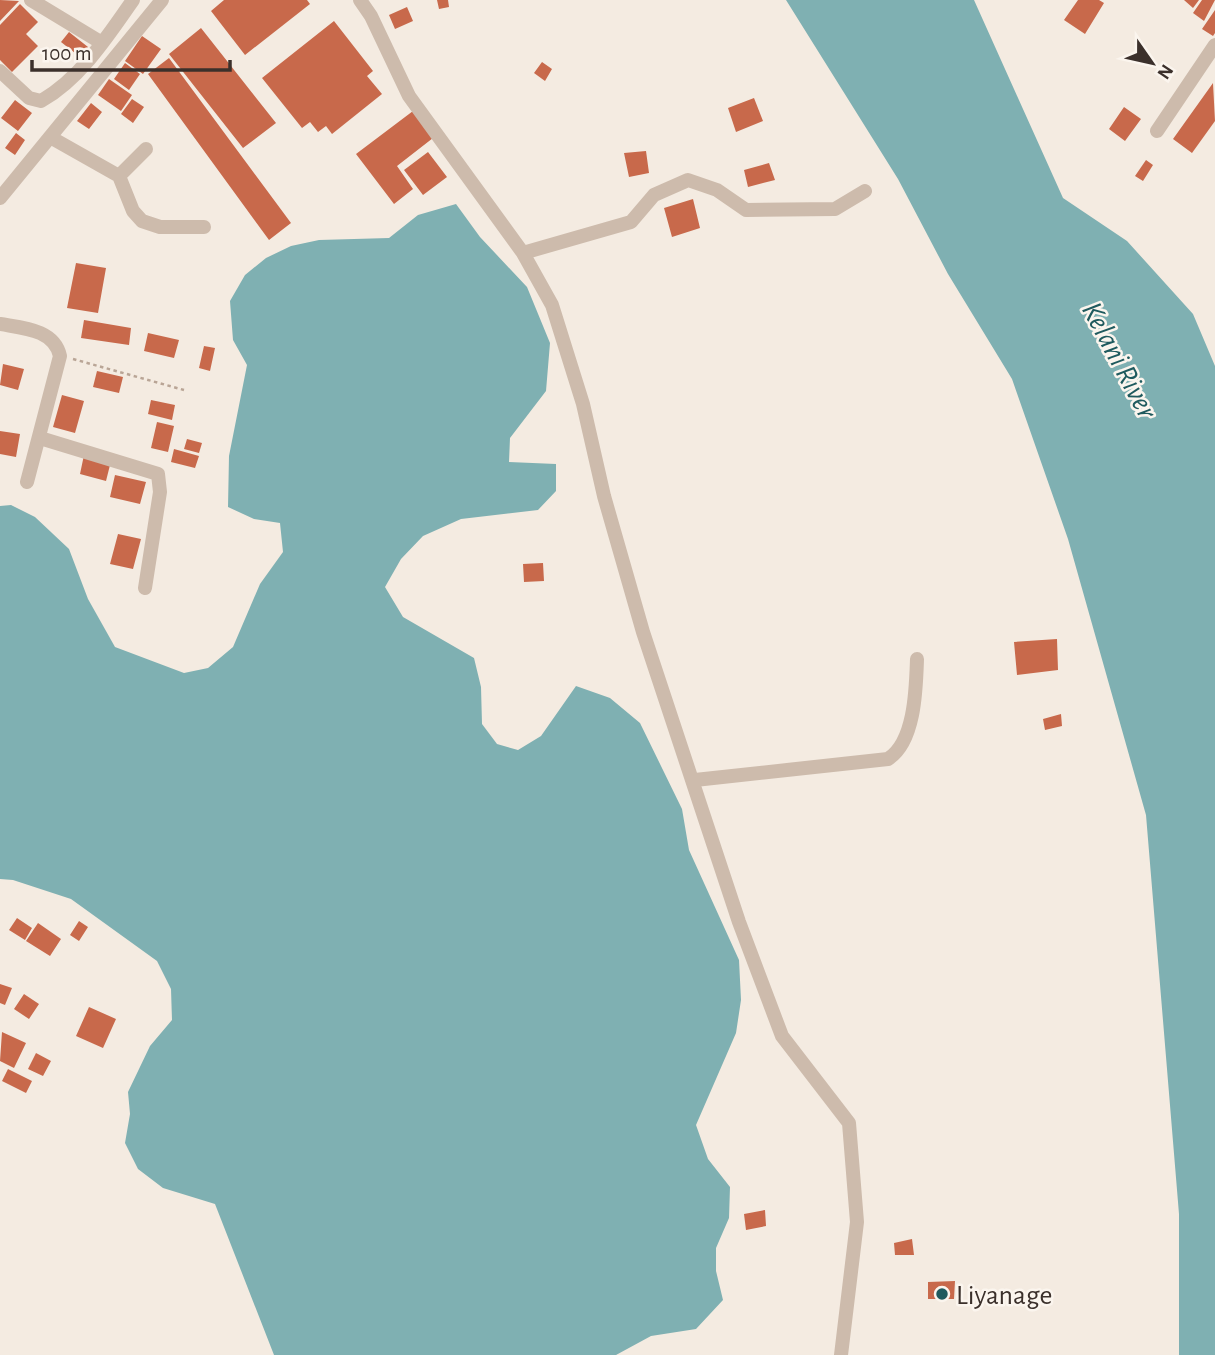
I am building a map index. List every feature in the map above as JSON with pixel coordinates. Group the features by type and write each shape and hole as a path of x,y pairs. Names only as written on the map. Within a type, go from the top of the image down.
{"street":[{"path":"31,0 102,43"},
{"path":"0,71 29,99 41,101 53,94 102,43 133,0"},
{"path":"0,198 162,0"},
{"path":"359,0 371,16 409,96 523,253 552,305 583,404 604,496 643,632 695,780 739,922 782,1036 849,1123 857,1222 841,1355"},
{"path":"1157,131 1215,45"},
{"path":"50,137 119,176 133,211 142,221 160,227 204,228"},
{"path":"119,176 146,149"},
{"path":"523,253 631,222 654,195 688,180 717,190 746,210 835,209 865,191"},
{"path":"0,324 44,335 58,347 61,356 27,482"},
{"path":"40,438 158,474 160,492 145,588"},
{"path":"695,780 888,759 897,753 905,739 916,687 916,659"}],"path":[{"path":"61,356 184,390"}],"water":[{"name":"Kelani River","path":"786,0 974,0 1063,198 1127,241 1193,314 1215,366 1215,1355 1179,1355 1179,1214 1146,815 1068,539 1012,379 948,274 898,179"},
{"path":"456,204 480,237 527,287 550,343 546,391 510,438 509,462 556,464 556,491 538,510 461,519 423,536 401,559 385,587 403,617 474,658 481,687 482,724 497,744 518,750 541,736 576,686 610,698 640,723 682,809 689,850 739,960 741,1000 736,1033 696,1125 708,1159 730,1187 729,1218 716,1248 716,1271 723,1300 696,1329 651,1336 616,1355 274,1355 215,1204 163,1188 138,1169 125,1143 130,1114 128,1092 150,1046 172,1020 171,989 157,961 71,899 13,880 0,879 0,506 11,505 35,517 69,549 88,599 115,647 184,673 208,668 233,647 260,584 283,552 280,523 254,519 228,507 229,456 247,365 233,340 230,301 245,275 266,258 291,246 319,240 389,238 418,215"}],"building":[{"path":"0,0 19,1 0,21"},
{"path":"224,0 307,0 310,4 245,55 211,11"},
{"path":"437,0 448,0 449,7 439,9"},
{"path":"1078,0 1099,0 1104,3 1085,34 1064,20"},
{"path":"1184,0 1199,0 1193,8"},
{"path":"1202,0 1215,0 1204,21 1193,13"},
{"path":"20,4 38,22 26,34 38,46 12,72 0,60 0,25"},
{"path":"407,7 413,21 395,29 389,15"},
{"path":"1215,10 1215,33 1213,36 1202,29"},
{"path":"334,21 373,71 367,76 382,94 332,134 326,126 318,132 310,122 302,128 262,78"},
{"path":"201,28 276,123 243,148 169,54"},
{"path":"69,32 88,47 80,57 61,42"},
{"path":"142,36 161,49 143,74 125,61"},
{"path":"169,58 291,223 269,240 148,74"},
{"path":"542,62 552,69 545,81 534,73"},
{"path":"125,63 140,74 129,90 114,79"},
{"path":"109,79 132,95 121,111 98,95"},
{"path":"1213,83 1215,121 1192,153 1173,139"},
{"path":"754,98 763,121 736,132 728,108"},
{"path":"132,99 144,107 133,123 121,114"},
{"path":"15,100 32,113 18,131 1,118"},
{"path":"91,103 102,112 89,129 77,121"},
{"path":"1124,107 1141,119 1125,141 1109,129"},
{"path":"413,111 433,138 397,166 413,189 394,204 356,154"},
{"path":"16,133 25,140 15,155 5,148"},
{"path":"646,151 649,173 629,177 624,153"},
{"path":"428,152 447,177 423,195 404,170"},
{"path":"1146,160 1153,165 1143,181 1135,176"},
{"path":"769,163 775,180 748,187 744,170"},
{"path":"693,199 700,228 672,237 664,208"},
{"path":"76,263 106,268 98,313 67,308"},
{"path":"84,320 131,328 129,345 81,338"},
{"path":"148,333 179,340 174,358 144,351"},
{"path":"204,346 215,348 210,371 199,368"},
{"path":"3,364 24,369 18,390 0,385"},
{"path":"97,371 123,377 119,393 93,387"},
{"path":"62,395 84,401 75,433 53,427"},
{"path":"151,400 175,405 172,420 148,414"},
{"path":"157,422 174,426 168,452 151,448"},
{"path":"0,431 20,434 16,457 0,454"},
{"path":"187,439 202,443 199,453 184,449"},
{"path":"174,449 199,456 195,468 171,462"},
{"path":"84,455 111,461 106,481 80,474"},
{"path":"115,475 146,482 140,504 110,497"},
{"path":"118,534 141,539 133,569 110,564"},
{"path":"543,563 544,581 524,582 523,564"},
{"path":"1057,639 1058,670 1017,675 1014,642"},
{"path":"1061,714 1062,726 1045,730 1043,719"},
{"path":"17,918 32,928 25,940 9,930"},
{"path":"79,921 88,927 79,941 70,935"},
{"path":"38,923 61,939 50,956 26,941"},
{"path":"0,984 12,988 5,1005 0,1003"},
{"path":"24,994 39,1004 29,1019 14,1009"},
{"path":"89,1007 116,1019 103,1048 76,1036"},
{"path":"2,1032 26,1043 14,1068 0,1061"},
{"path":"36,1053 51,1061 43,1076 28,1069"},
{"path":"8,1069 32,1081 26,1093 2,1081"},
{"path":"765,1210 766,1226 746,1230 744,1214"},
{"path":"912,1239 914,1255 895,1255 894,1243"},
{"name":"Liyanage","path":"955,1281 954,1299 928,1299 928,1282"}],"place":[{"name":"Liyanage","path":"942,1294"}]}
